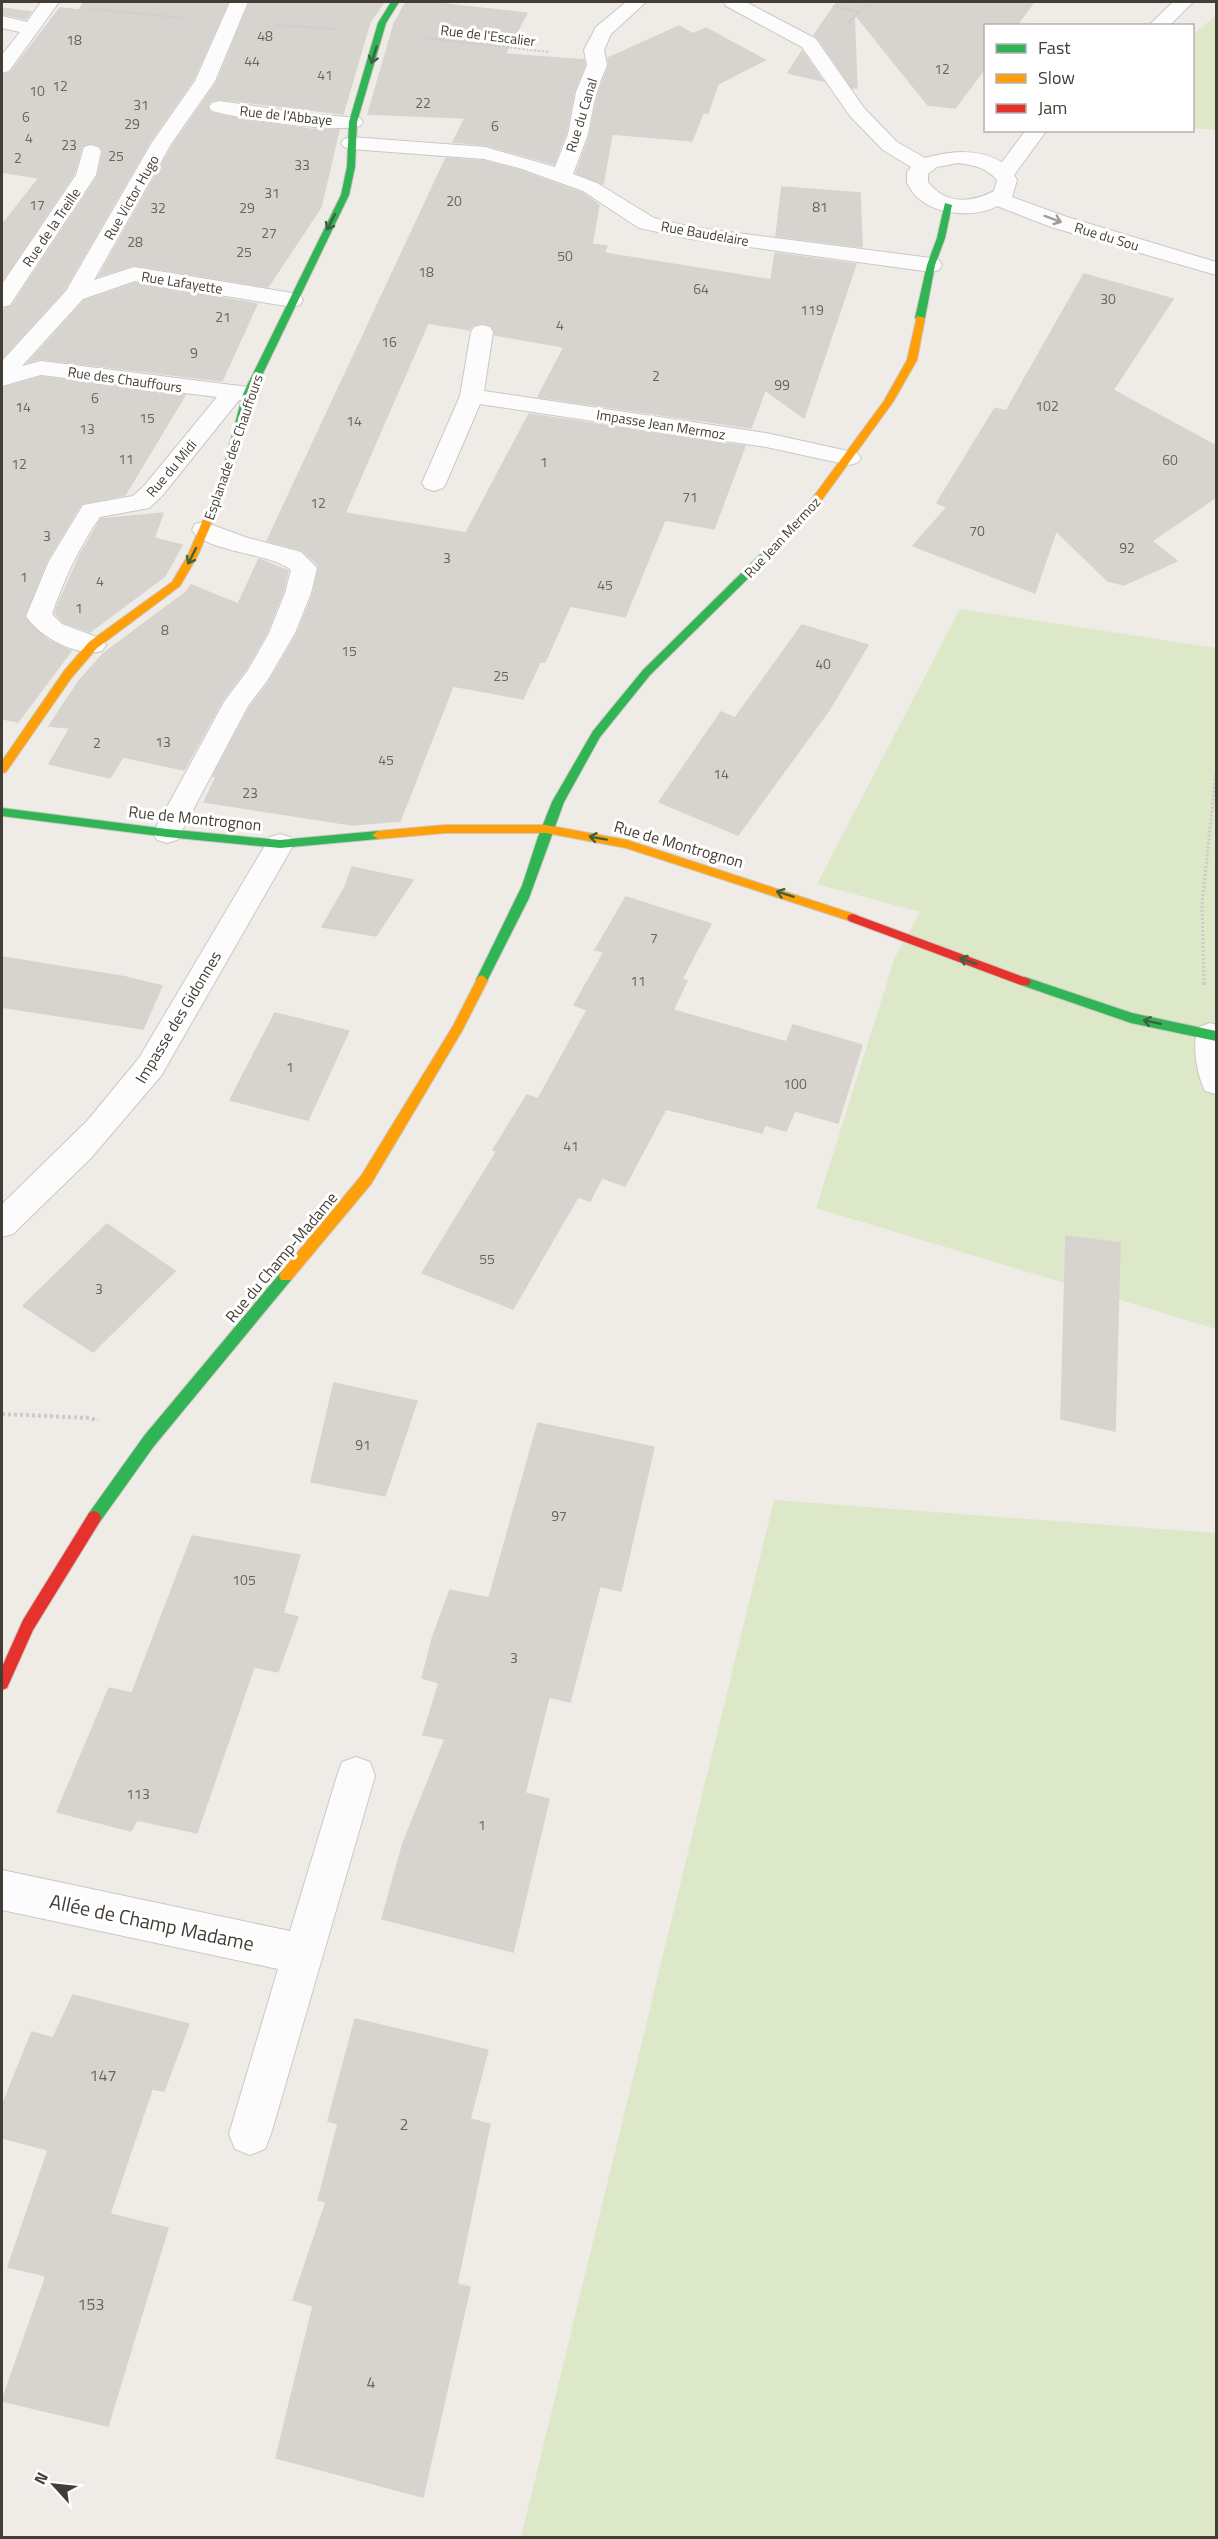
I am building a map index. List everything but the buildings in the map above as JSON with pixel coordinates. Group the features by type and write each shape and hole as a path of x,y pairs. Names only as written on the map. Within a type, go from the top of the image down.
{"street":[{"path":"2,67 50,2"},
{"name":"Rue Victor Hugo","path":"2,379 10,365 75,294 161,144 205,81 239,2"},
{"name":"Esplanade des Chauffours","path":"2,769 68,674 93,645 176,584 204,530 227,474 240,394 292,300 345,195 351,167 354,122 382,22 395,2"},
{"name":"Rue du Canal","path":"562,175 578,134 586,92 597,64 594,51 603,31 637,2"},
{"path":"733,2 809,43 857,112 890,146 924,166"},
{"path":"1159,24 1184,2"},
{"path":"2,22 32,29"},
{"name":"Rue de l'Abbaye","path":"219,107 309,120 354,122"},
{"path":"1004,174 1035,132"},
{"name":"Rue Baudelaire","path":"351,143 485,153 562,175 590,187 647,223 691,233 931,265"},
{"name":"Rue de la Treille","path":"2,300 86,175 91,151"},
{"path":"958,157 985,162 1004,174 1008,187 998,199 975,206 948,205 925,195 918,188 916,180 918,172 933,161 958,157"},
{"name":"Rue du Sou","path":"998,199 1059,222 1216,269"},
{"name":"Rue Jean Mermoz","path":"546,829 571,778 603,724 638,678 756,567 812,506 888,402 912,360 931,265 941,238 948,205"},
{"name":"Rue Lafayette","path":"75,294 134,274 292,300"},
{"path":"434,483 472,396 482,332"},
{"name":"Rue des Chauffours","path":"2,379 41,368 240,394"},
{"name":"Rue du Midi","path":"93,645 53,630 39,616 66,547 92,510 140,503 240,394"},
{"name":"Impasse Jean Mermoz","path":"472,396 765,440 849,458"},
{"path":"167,833 237,702 258,675 282,633 298,593 303,568 291,558 239,544 204,530"},
{"name":"Rue de Montrognon","path":"2,812 167,833 280,844 445,829 546,829 627,844 677,858 813,903 1013,978 1131,1018 1213,1035"},
{"name":"Rue du Champ-Madame","path":"2,1683 28,1625 95,1516 149,1441 366,1180 458,1028 529,885 546,829"},
{"name":"Impasse des Gidonnes","path":"2,1224 43,1187 126,1100 150,1067 280,844"},
{"path":"1213,1035 1216,1082"},
{"path":"250,2134 356,1776"},
{"name":"Allée de Champ Madame","path":"2,1890 303,1954"}],"path":[{"path":"824,4 859,12 870,2"},
{"name":"Rue de l'Escalier","path":"379,33 542,52 594,51"},
{"path":"1213,1035 1201,954 1207,838 1216,771"},
{"path":"2,1414 90,1418 149,1441"}],"green space":[{"path":"1216,15 1216,130 1194,128 1194,34"},
{"path":"960,609 1216,648 1216,1329 816,1208 895,957 920,912 817,884"},
{"path":"774,1500 1216,1533 1216,2537 521,2537"}],"traffic: fast":[{"path":"225,480 248,394 345,195 351,167 353,122 382,23 395,2"},
{"path":"920,318 931,265 941,238 948,205"},
{"path":"482,980 528,886 558,802 596,734 646,672 785,536"},
{"path":"2,812 167,833 280,844 378,835"},
{"path":"1025,982 1131,1018 1216,1036"},
{"path":"94,1518 149,1441 286,1276"}],"traffic: slow":[{"path":"785,536 812,506 888,402 912,360 920,318"},
{"path":"2,769 68,674 93,645 176,584 193,555 225,480"},
{"path":"378,835 445,829 546,829 627,844 853,918"},
{"path":"286,1276 366,1180 458,1028 482,980"}],"traffic: jam":[{"path":"853,918 1025,982"},
{"path":"2,1683 28,1625 94,1518"}]}
